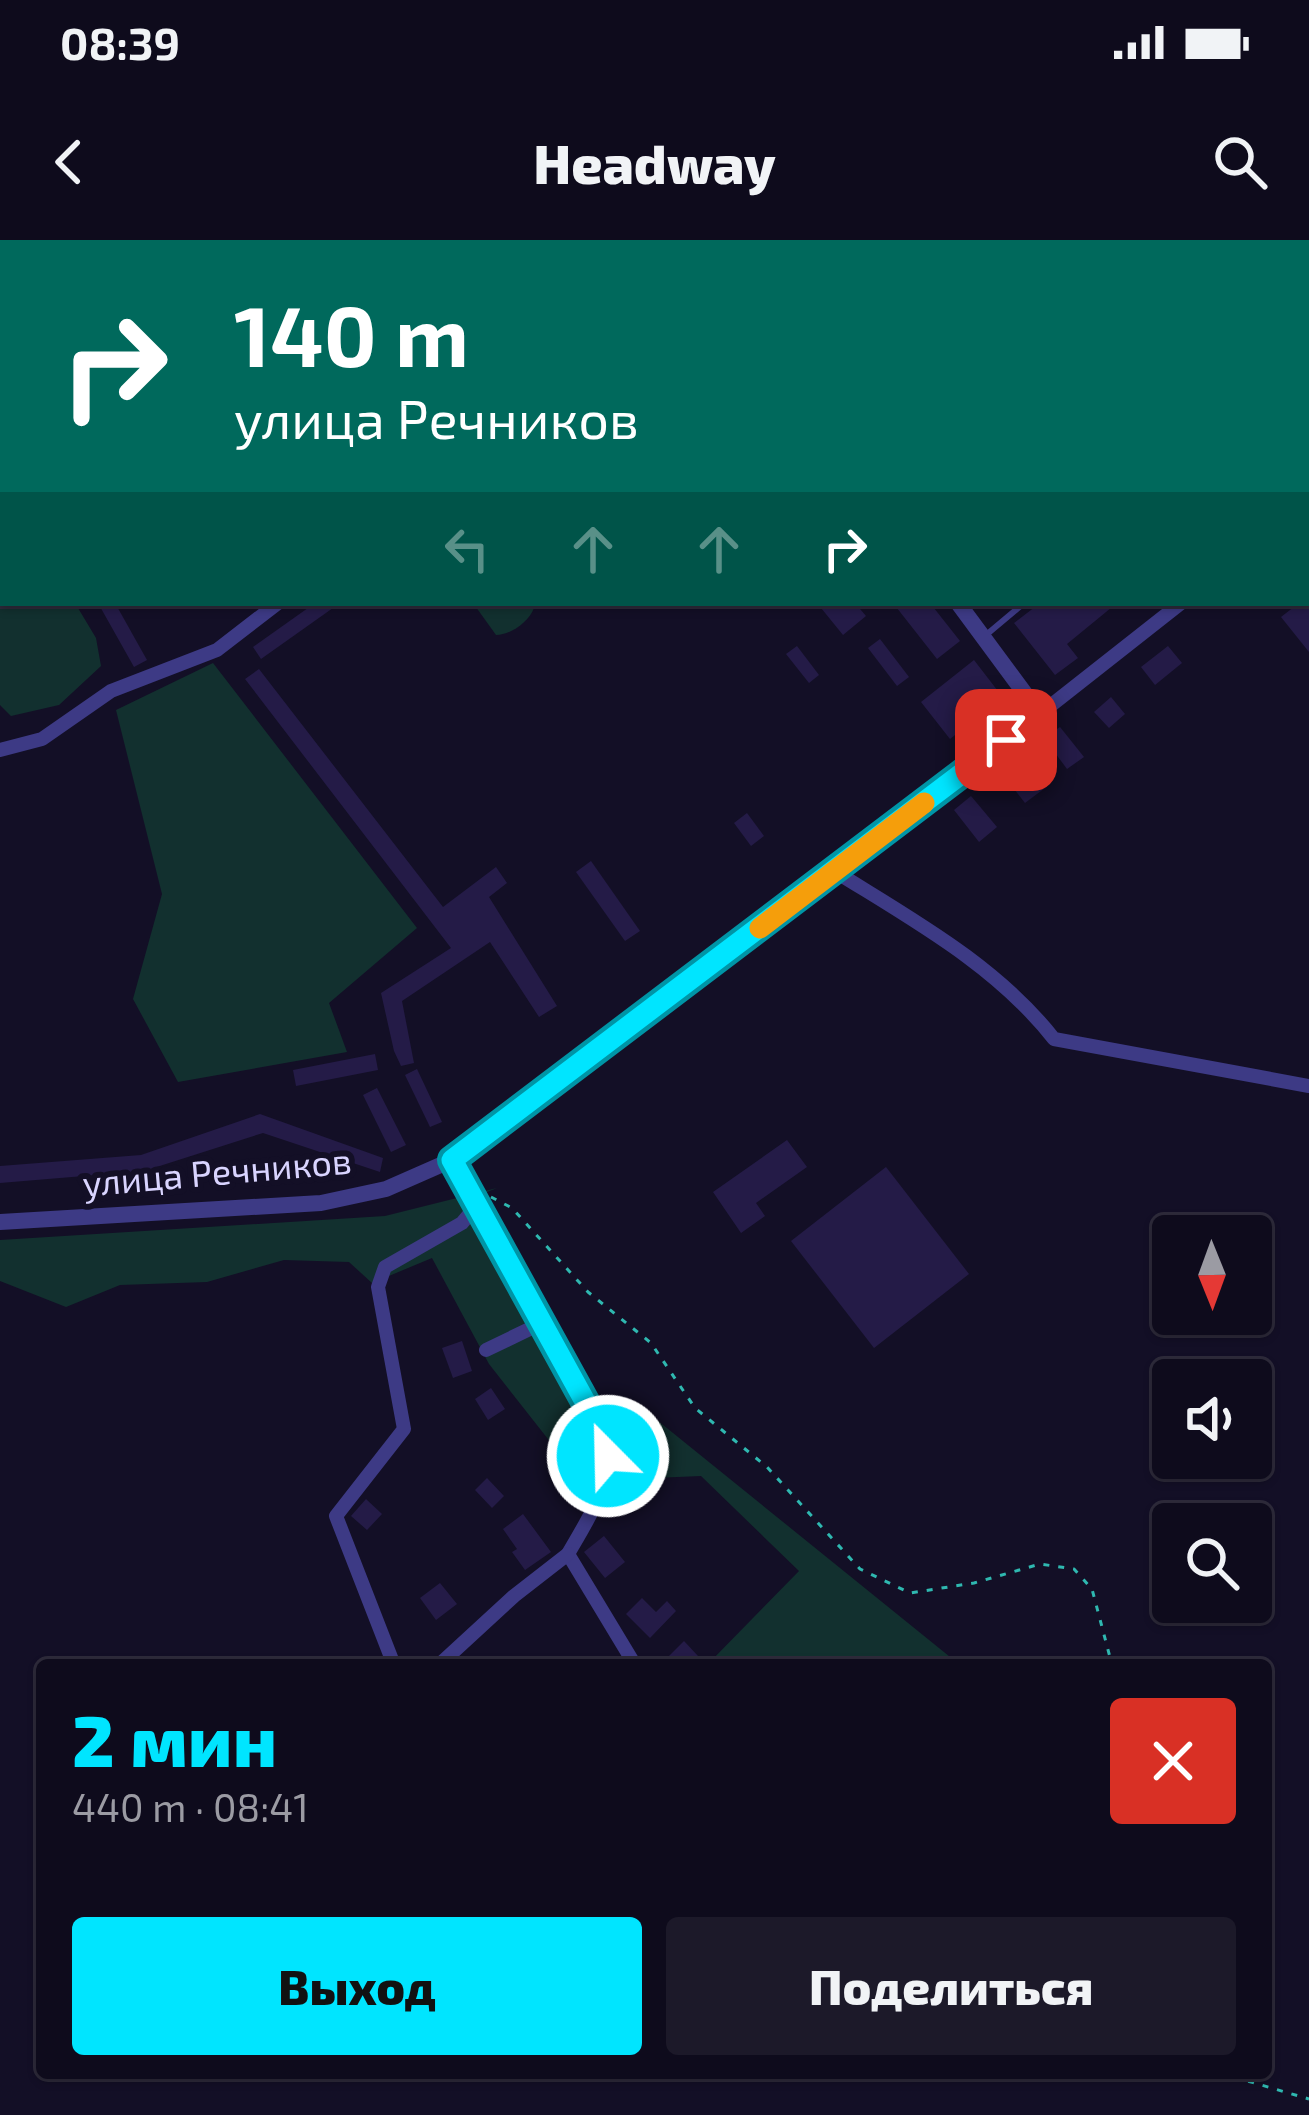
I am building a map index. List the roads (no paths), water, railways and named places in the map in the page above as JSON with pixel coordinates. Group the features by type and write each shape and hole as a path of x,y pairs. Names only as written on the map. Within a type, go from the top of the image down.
{"street":[{"path":"0,750 42,739 111,691 217,650 274,606"},
{"path":"960,606 1040,714"},
{"name":"улица Речников","path":"0,1222 322,1203 386,1189 452,1160 836,872 1177,606"},
{"path":"836,872 983,968 1054,1039 1309,1086"},
{"path":"446,1659 568,1554 597,1504 608,1456 598,1425 452,1160"},
{"path":"392,1659 336,1516 404,1430 378,1287 385,1267 462,1223 477,1205"},
{"path":"486,1350 542,1323"},
{"path":"568,1554 631,1659"}],"lane":[{"path":"983,637 1020,606"}]}
